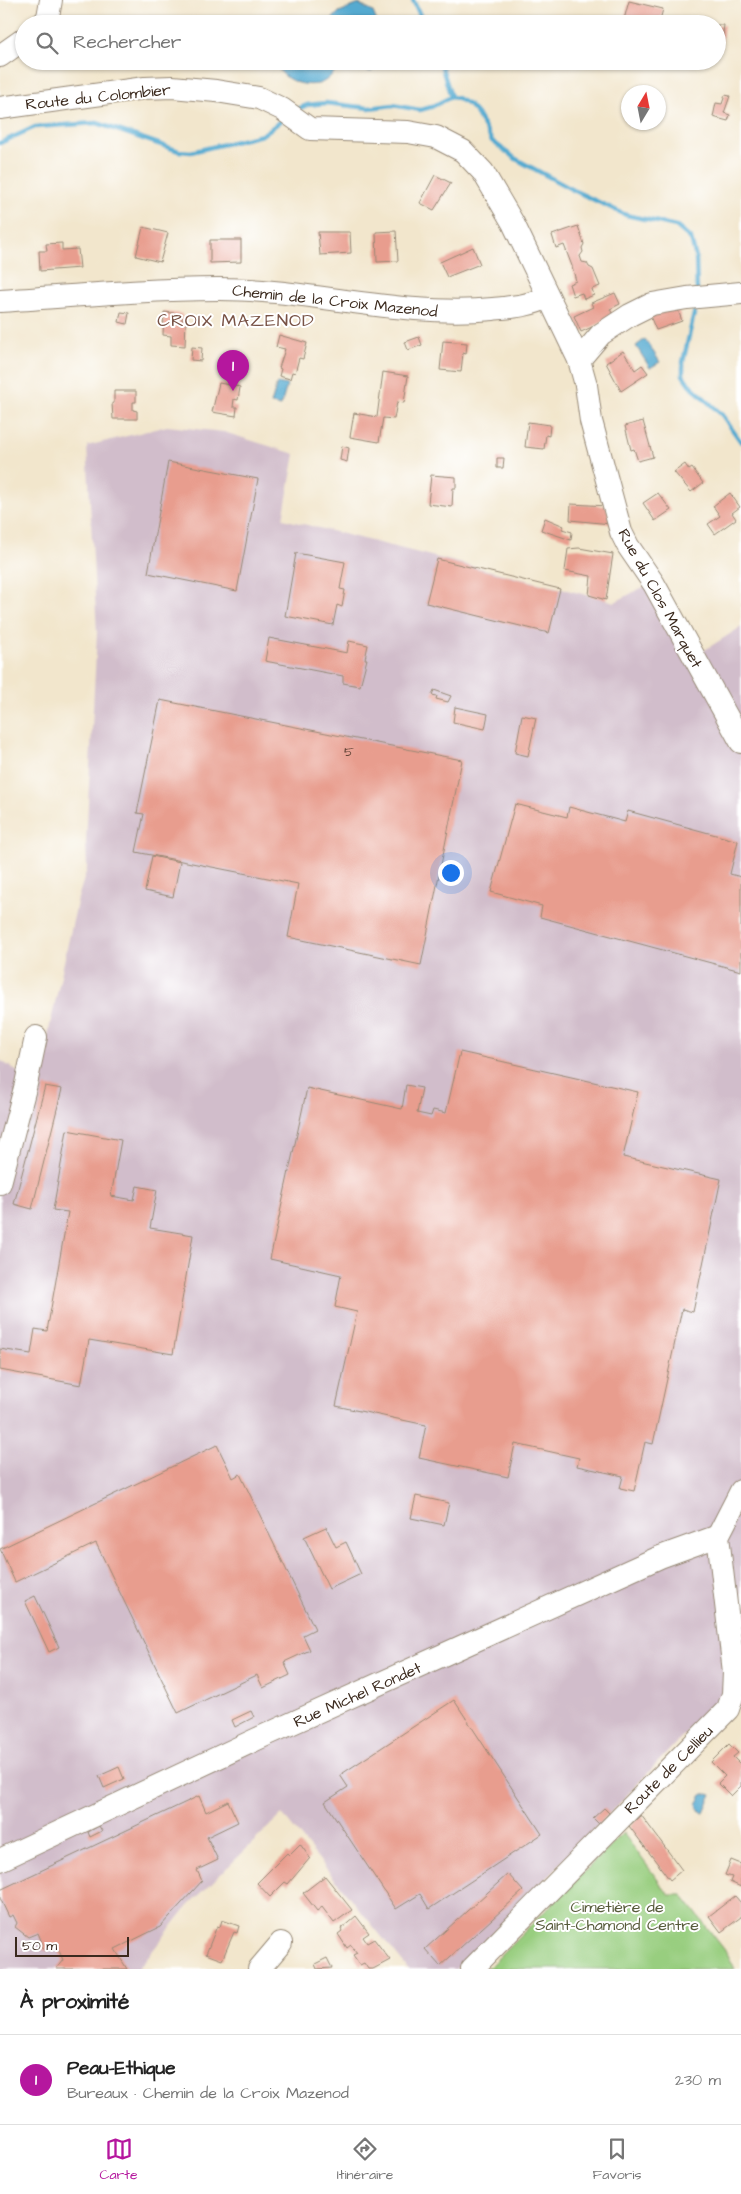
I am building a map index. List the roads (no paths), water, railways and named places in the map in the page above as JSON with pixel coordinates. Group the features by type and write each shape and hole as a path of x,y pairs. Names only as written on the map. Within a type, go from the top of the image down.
{"street":[{"path":"48,15 51,0"},
{"path":"0,56 15,45"},
{"name":"Route du Colombier","path":"0,108 136,89 172,87 216,91 259,98 310,129 324,131 408,132 436,137 463,151 483,172 513,223 548,298"},
{"name":"Chemin de la Croix Mazenod","path":"0,301 218,289 258,290 417,310 449,311 525,306 548,298"},
{"path":"579,360 598,338 630,314 652,304 696,297 741,293"},
{"name":"Rue du Clos Marquet","path":"548,298 579,360 586,386 591,421 622,532 633,554 654,584 741,742"},
{"path":"0,1183 26,1084 36,1037"},
{"path":"718,1536 741,1491"},
{"name":"Route de Cellieu","path":"472,1969 728,1709 737,1694 718,1536"},
{"name":"Rue Michel Rondet","path":"0,1860 292,1723 660,1557 718,1536"},
{"path":"259,1969 281,1943"}],"water":[{"path":"359,4 373,12 374,15 336,15"},
{"path":"280,70 334,70 334,73 327,80 311,85 298,83 281,73"},
{"path":"645,339 660,362 650,368 636,346"},
{"path":"277,383 287,385 281,406 271,404"},
{"path":"712,1794 704,1812 700,1811 697,1804 702,1795"}],"waterway":[{"path":"413,0 420,15"},
{"path":"443,70 451,97"},
{"path":"298,109 307,105 326,103 369,108 393,105 420,110 451,97 457,98 469,105 477,114 492,141 516,159 573,190 626,215 676,226 691,239 696,258 697,291"},
{"path":"0,143 35,127 97,123 179,151 191,152 262,135 281,121"},
{"path":"696,305 683,362 683,375 689,384 722,415 741,442"}],"place":[{"name":"Peau-Ethique","path":"233,391"}],"district":[{"name":"CROIX MAZENOD","path":"236,320"}],"park label":[{"name":"Cimetière de Saint-Chamond Centre","path":"617,1915"}]}
